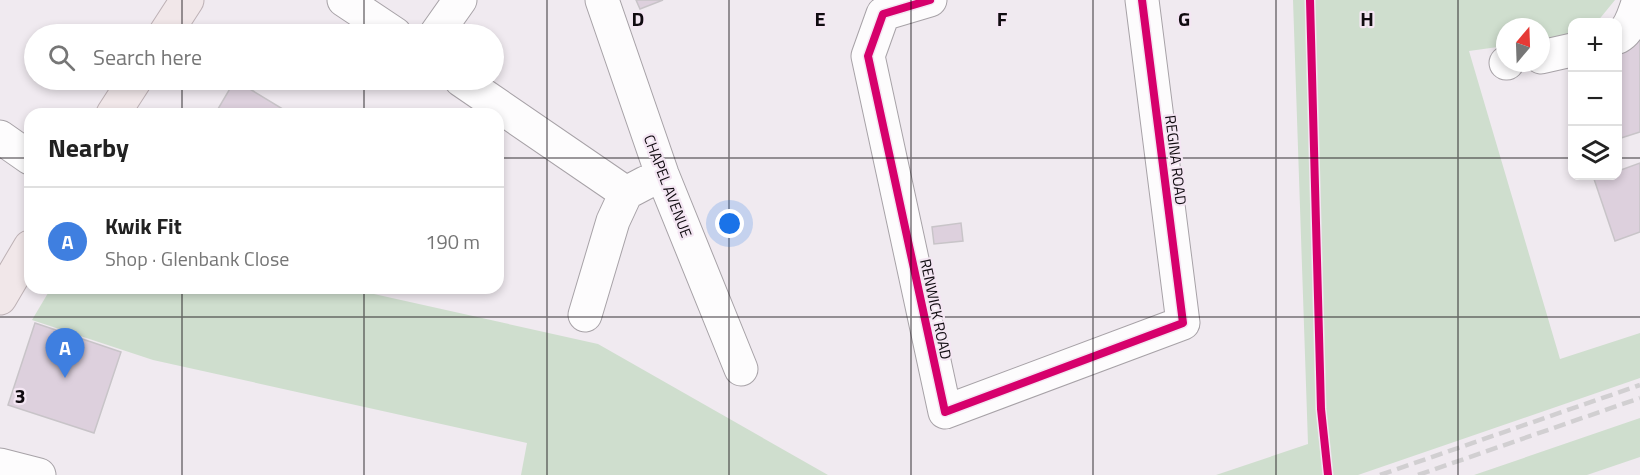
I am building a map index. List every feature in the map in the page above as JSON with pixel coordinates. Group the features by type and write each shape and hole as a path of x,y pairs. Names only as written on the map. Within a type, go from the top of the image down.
{"highway":[{"path":"117,108 129,90"},
{"path":"0,298 24,256"}],"street":[{"path":"344,0 380,24"},
{"path":"443,24 460,0"},
{"name":"CHAPEL AVENUE","path":"602,0 662,174 741,369"},
{"name":"RENWICK ROAD","path":"930,0 883,14 868,56 945,411 1183,323"},
{"name":"REGINA ROAD","path":"1142,0 1183,323"},
{"path":"1622,34 1630,24 1639,0"},
{"path":"1550,55 1568,51"},
{"path":"476,90 502,108"},
{"path":"504,109 626,193"},
{"path":"0,137 24,154"},
{"path":"585,315 613,221 626,193 662,174"},
{"path":"0,465 39,475"}],"green space":[{"path":"1293,0 1615,0 1600,18 1568,18 1568,37 1550,40 1550,18 1496,18 1496,47 1469,51 1560,359 1640,333 1640,378 1358,475 1216,475 1308,444"},
{"path":"47,294 374,294 598,344 828,475 521,475 527,443 153,360 32,320"},
{"path":"1640,418 1640,457 1587,475 1474,475"}],"building":[{"path":"636,0 663,0 640,9"},
{"path":"1640,38 1640,132 1622,138 1622,72 1622,45"},
{"path":"229,90 251,90 281,108 219,108"},
{"path":"1640,163 1640,232 1615,241 1594,180 1622,180 1622,170"},
{"path":"961,223 963,241 934,244 932,227"},
{"path":"35,323 121,352 94,433 8,405"}],"railway":[{"path":"1380,475 1640,385"},
{"path":"1418,475 1640,398"}],"cycle path":[{"path":"930,0 883,14 868,56 945,412 1183,323 1142,0"},
{"path":"1310,0 1321,409 1328,475"}],"place":[{"name":"Kwik Fit","path":"65,378"}]}
